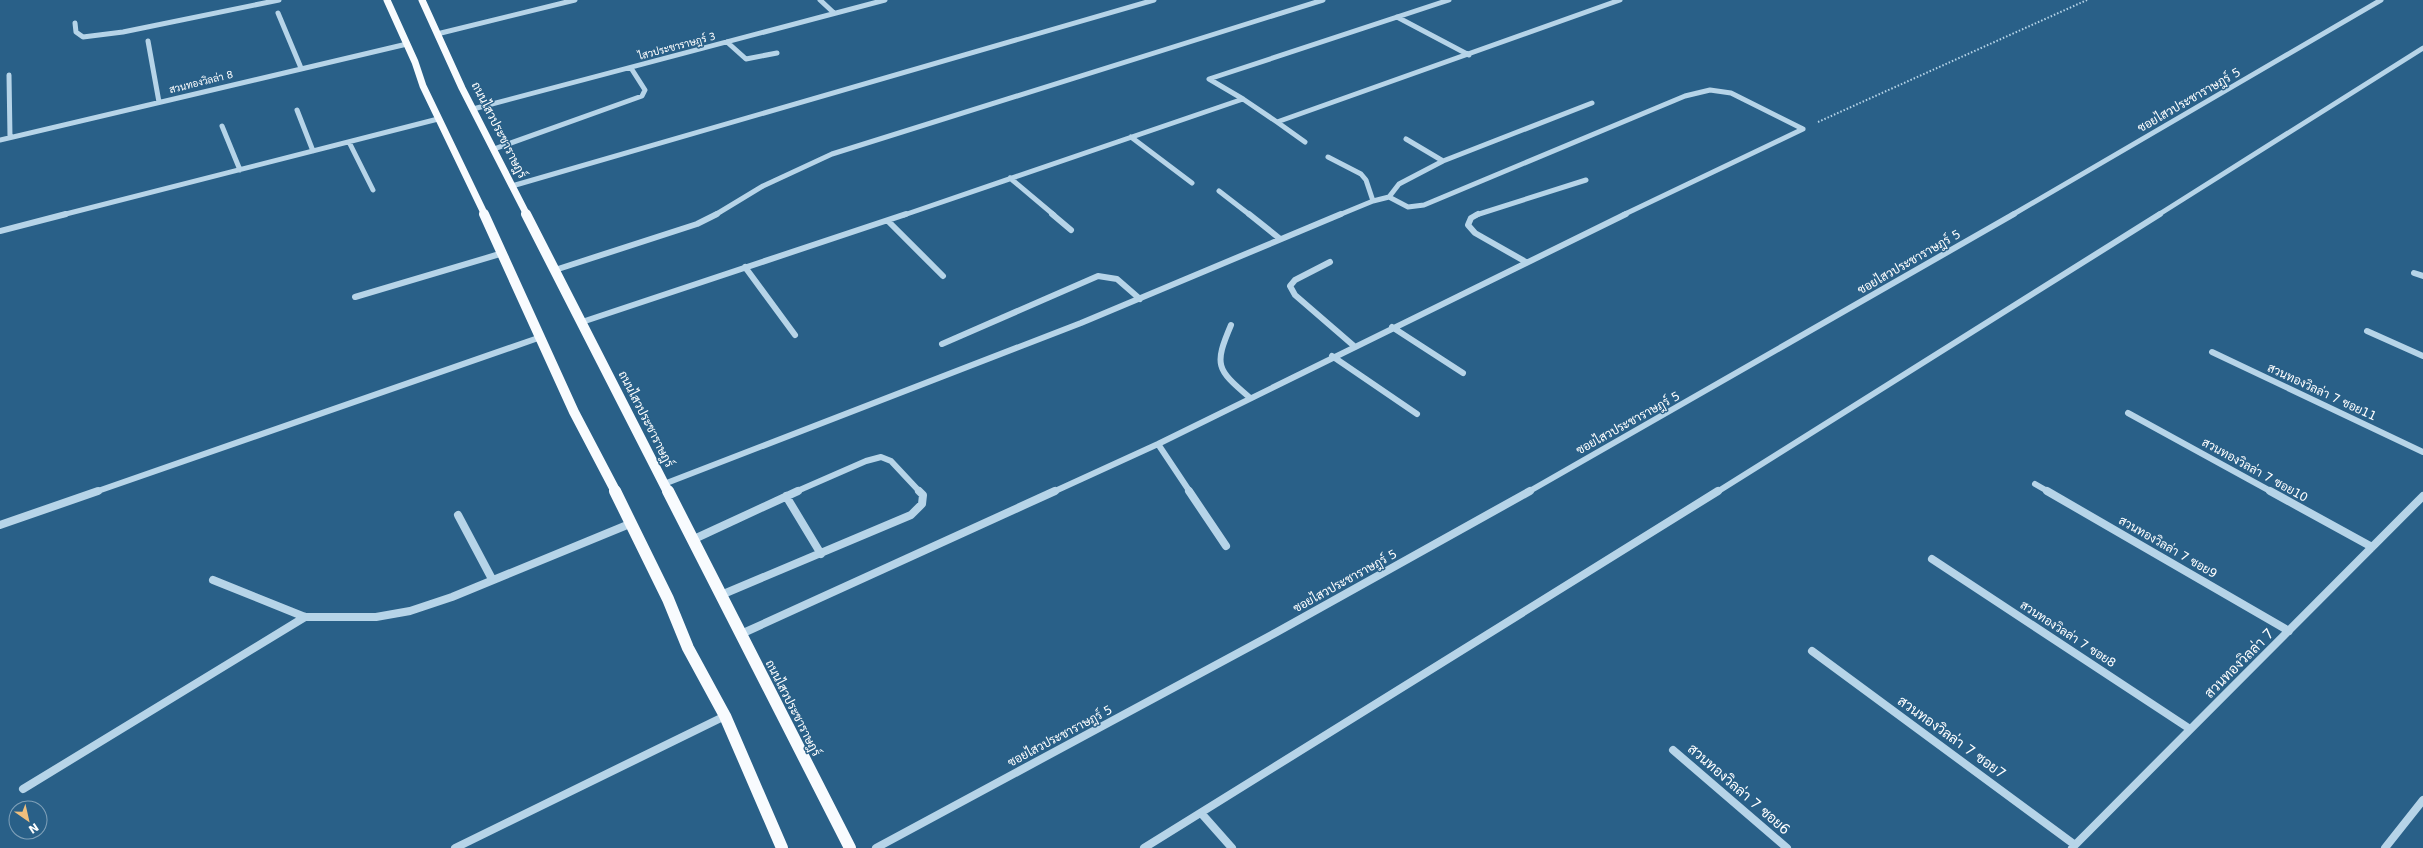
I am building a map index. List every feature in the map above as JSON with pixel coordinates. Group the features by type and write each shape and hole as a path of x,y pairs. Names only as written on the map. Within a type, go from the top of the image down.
{"main road":[{"path":"387,0 407,44 423,86 503,253 512,278 541,337 574,412 632,524 642,549 668,599 688,648 725,716 782,848"},
{"name":"ถนนไสวประชาราษฎร์","path":"422,0 473,109 850,848"}],"street":[{"path":"75,23 76,32 83,37 123,32 279,0"},
{"path":"438,34 575,0"},
{"path":"820,0 834,14"},
{"name":"ไสวประชาราษฎร์ 3","path":"473,109 885,0"},
{"path":"512,186 1154,0"},
{"path":"555,270 697,224 724,211 763,186 805,165 832,154 1323,0"},
{"path":"1305,142 1277,122 1209,79 1449,0"},
{"path":"1277,122 1469,55 1620,0"},
{"name":"ซอยไสวประชาราษฎร์ 5","path":"876,848 1330,603 1634,432 1876,294 2381,0"},
{"path":"278,13 301,68"},
{"path":"1397,17 1469,55"},
{"path":"148,41 159,102"},
{"path":"727,42 746,59 776,53"},
{"name":"สวนทองวิลล่า 8","path":"0,140 407,44"},
{"path":"1144,848 1969,335 2423,48"},
{"path":"494,149 642,96 645,90 631,68"},
{"path":"9,75 10,137"},
{"path":"1388,197 1408,207 1424,205 1685,96 1710,90 1731,93 1803,129"},
{"path":"582,322 888,221 1010,178 1242,100"},
{"path":"664,484 1140,298 1279,238 1373,201 1388,197 1399,184 1443,161 1592,103"},
{"path":"298,110 313,151"},
{"path":"0,232 438,119"},
{"path":"222,126 240,170"},
{"path":"740,634 1158,444 1332,356 1803,129"},
{"path":"1132,137 1192,183"},
{"path":"1406,139 1443,161"},
{"path":"349,142 373,190"},
{"path":"1328,156 1362,174 1366,180 1373,201"},
{"path":"1010,178 1071,230"},
{"path":"1526,262 1475,233 1468,226 1471,218 1478,214 1586,180"},
{"path":"1218,191 1279,238"},
{"path":"888,221 943,276"},
{"path":"355,297 503,253"},
{"path":"1330,262 1295,280 1290,286 1295,295 1354,346"},
{"path":"745,267 795,335"},
{"path":"2414,272 2423,276"},
{"path":"942,344 1098,276 1111,275 1120,279 1140,298"},
{"path":"1232,325 1219,354 1220,367 1233,384 1249,397"},
{"path":"1392,327 1463,373"},
{"path":"2368,331 2423,356"},
{"path":"0,525 541,337"},
{"name":"สวนทองวิลล่า 7 ซอย11","path":"2212,352 2423,452"},
{"path":"1332,356 1417,414"},
{"name":"สวนทองวิลล่า 7 ซอย10","path":"2128,413 2372,547"},
{"path":"1158,444 1226,546"},
{"path":"692,540 786,496 866,461 881,458 891,461 923,495 922,504 911,515 721,595"},
{"name":"สวนทองวิลล่า 7 ซอย9","path":"2035,484 2289,631"},
{"path":"786,496 821,554"},
{"name":"สวนทองวิลล่า 7","path":"2074,847 2423,496"},
{"path":"458,515 492,579"},
{"path":"213,580 305,618 376,617 410,611 452,597 492,579 632,524"},
{"name":"สวนทองวิลล่า 7 ซอย8","path":"1932,559 2190,729"},
{"path":"23,789 305,618"},
{"name":"สวนทองวิลล่า 7 ซอย7","path":"1812,651 2074,847"},
{"path":"455,848 725,716"},
{"name":"สวนทองวิลล่า 7 ซอย6","path":"1673,750 1787,848"},
{"path":"2385,848 2423,800"},
{"path":"1201,812 1232,848"}],"path":[{"path":"1803,129 2087,0"}]}
